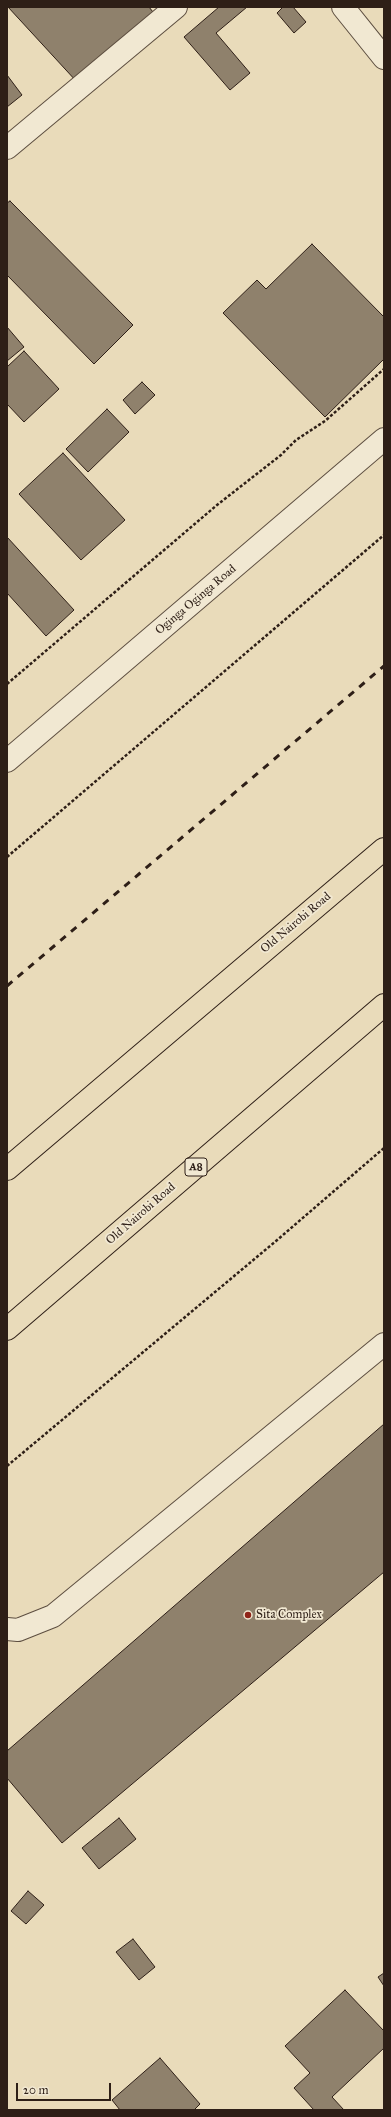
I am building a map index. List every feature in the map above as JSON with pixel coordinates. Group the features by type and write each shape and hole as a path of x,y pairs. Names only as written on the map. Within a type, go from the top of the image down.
{"highway":[{"name":"Old Nairobi Road","path":"7,1169 384,849"},
{"name":"Old Nairobi Road","path":"7,1329 384,1005"}],"street":[{"path":"7,148 176,7"},
{"path":"343,7 384,58"},
{"name":"Oginga Oginga Road","path":"7,761 384,439"},
{"path":"7,1629 18,1630 53,1616 384,1344"}],"path":[{"path":"7,684 217,505 281,456 296,440 325,421 384,369"},
{"path":"7,857 384,535"},
{"path":"7,1466 276,1241 384,1148"}],"building":[{"path":"8,7 149,7 153,12 77,82"},
{"path":"219,7 247,7 216,33 250,73 230,90 184,37"},
{"path":"283,7 293,7 306,22 294,33 277,13"},
{"path":"7,75 22,95 7,107"},
{"path":"10,201 133,325 94,364 7,275 7,203"},
{"path":"312,244 384,317 384,359 325,417 223,313 257,280 266,289"},
{"path":"7,327 24,347 7,361"},
{"path":"24,351 59,389 24,422 7,404 7,367"},
{"path":"142,382 155,395 135,414 123,400"},
{"path":"107,409 129,432 88,472 66,449"},
{"path":"63,453 125,520 81,560 19,494"},
{"path":"7,537 74,610 46,636 7,593"},
{"name":"Sita Complex","path":"384,1424 384,1572 62,1843 7,1778 7,1751"},
{"path":"119,1818 136,1839 99,1869 82,1848"},
{"path":"28,1891 44,1905 26,1924 11,1911"},
{"path":"133,1939 155,1967 139,1980 116,1952"},
{"path":"384,1973 384,1986 378,1977"},
{"path":"345,1990 384,2031 384,2048 332,2097 344,2110 314,2110 294,2088 310,2073 285,2046"},
{"path":"160,2058 200,2104 194,2110 120,2110 112,2100"}],"railway":[{"path":"7,986 384,666"}],"place":[{"name":"Sita Complex","path":"248,1615"}]}
